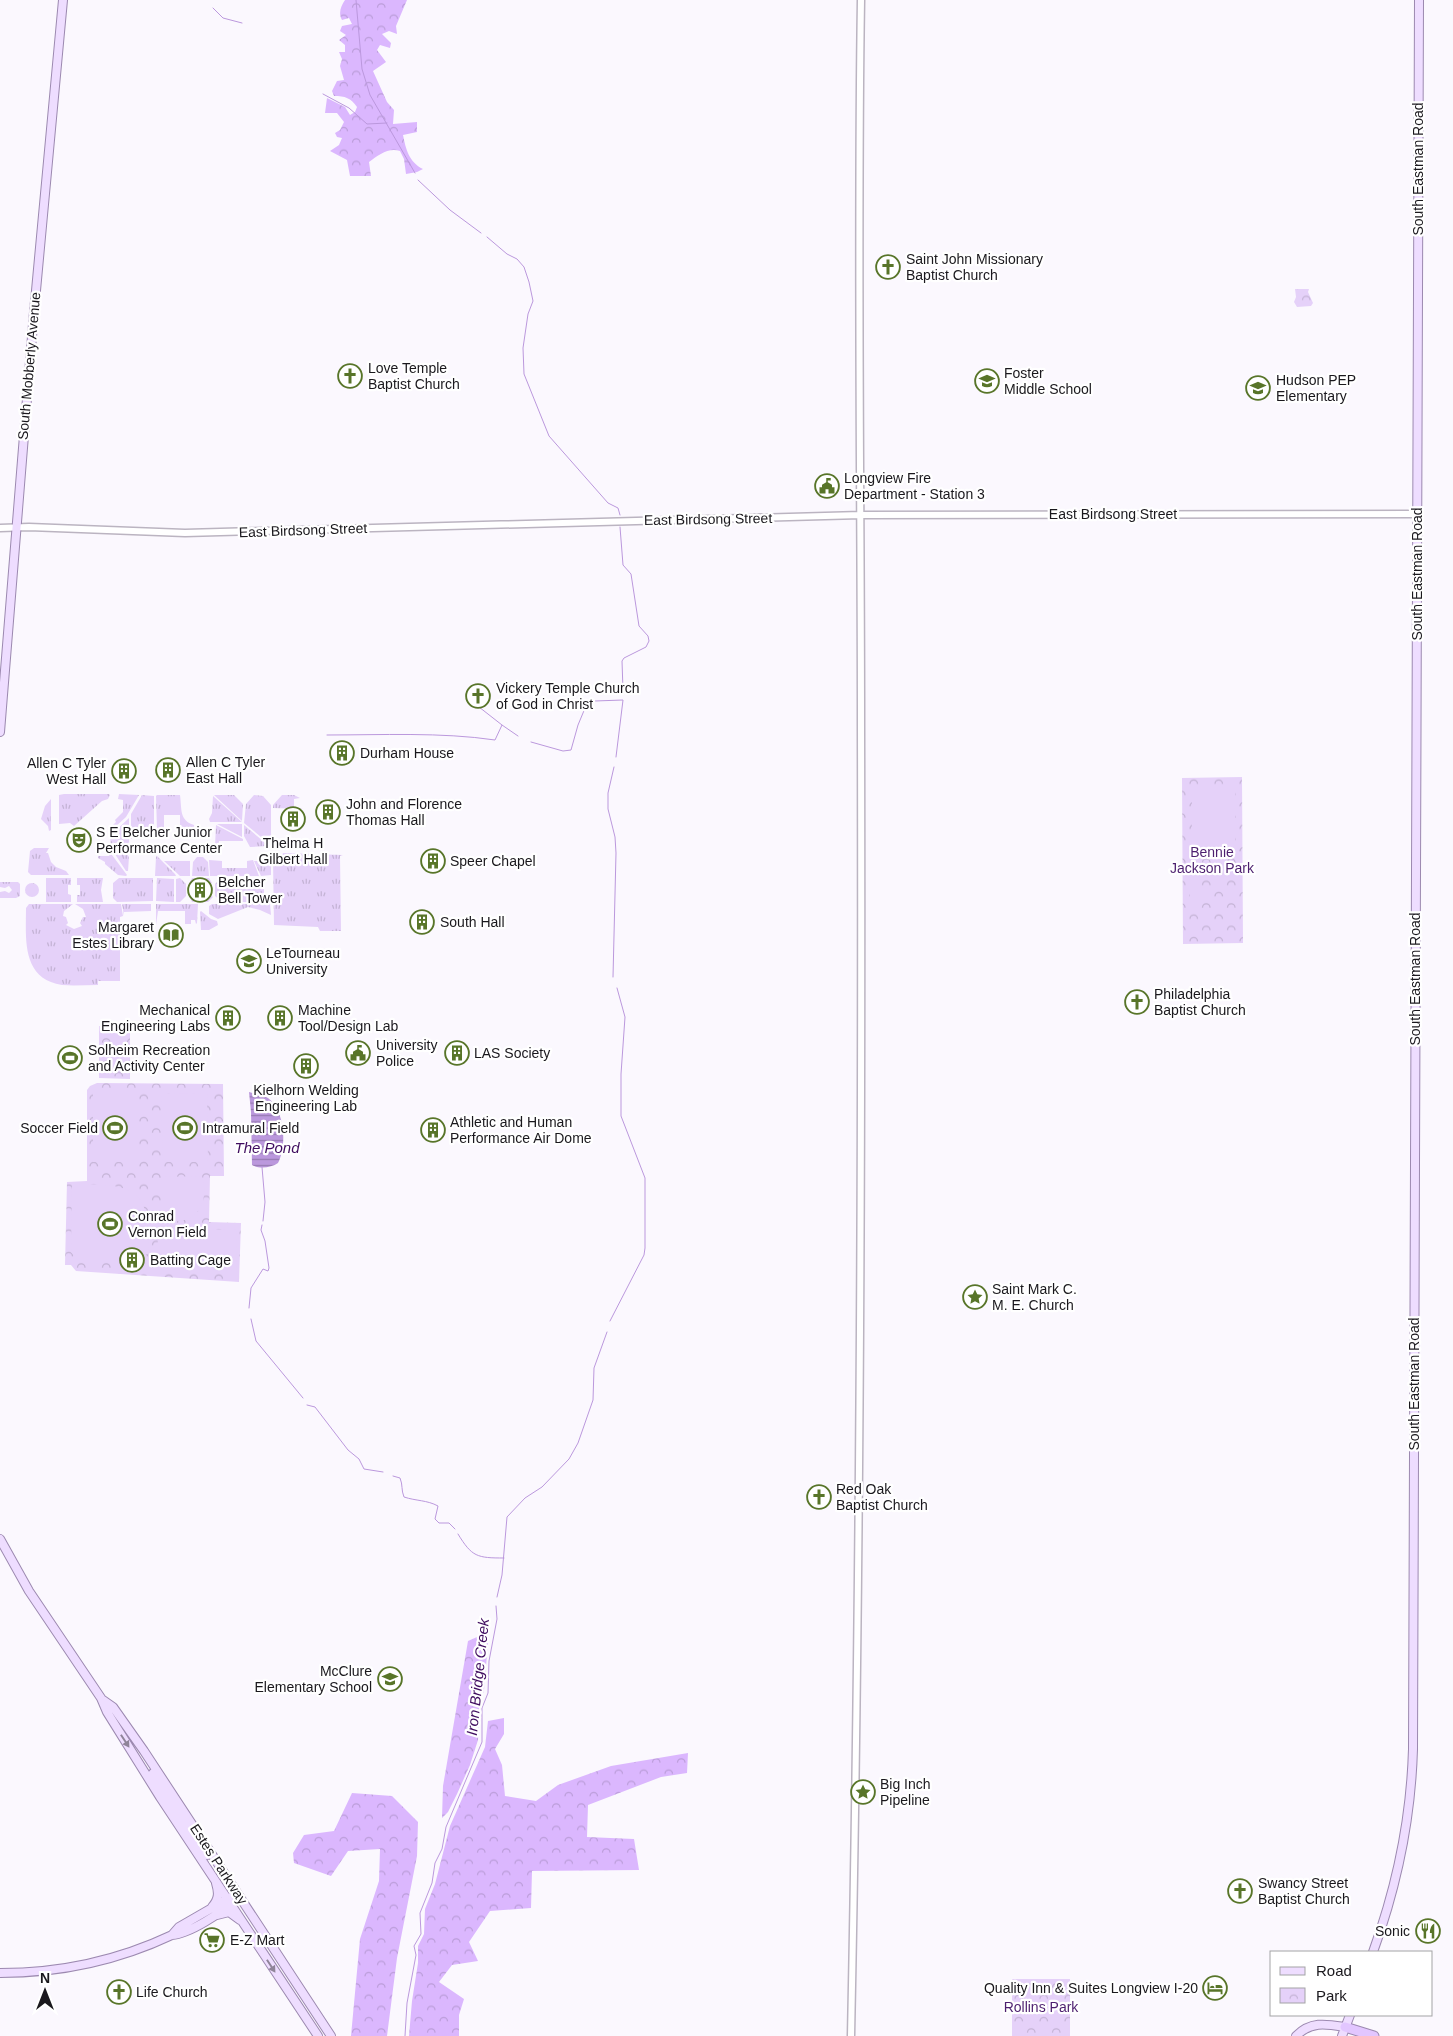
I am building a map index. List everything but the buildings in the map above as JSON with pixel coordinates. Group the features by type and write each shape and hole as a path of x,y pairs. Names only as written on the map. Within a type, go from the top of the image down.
{"highway":[{"path":"1344,2031 1374,2036"}],"main road":[{"name":"South Mobberly Avenue","path":"0,732 39,254 63,0"},
{"name":"South Eastman Road","path":"1372,1951 1389,1905 1401,1856 1407,1823 1412,1765 1419,0"},
{"name":"Estes Parkway","path":"0,1539 30,1591 101,1698 107,1712 160,1797 214,1877 232,1899 318,2036"},
{"name":"Estes Parkway","path":"101,1698 113,1707 144,1750 331,2036"},
{"path":"144,1750 147,1764 232,1899 263,1930"},
{"path":"209,1914 218,1897 214,1877"},
{"path":"0,1973 47,1971 92,1964 139,1950 172,1935 181,1934 232,1899"},
{"path":"209,1914 229,1912 246,1924"},
{"path":"1296,2036 1304,2029 1317,2024 1344,2031 1350,2016"}],"street":[{"path":"851,2036 860,1218 861,515 859,292 861,0"},
{"name":"East Birdsong Street","path":"0,528 185,533 861,515 1417,514"}],"green space":[{"path":"345,0 407,0 396,26 397,34 389,31 382,34 391,43 390,48 380,45 377,50 386,62 373,71 387,102 394,110 393,124 417,122 417,132 403,135 405,146 411,159 423,169 417,172 406,174 404,159 400,151 392,150 380,154 369,162 371,176 350,176 347,160 330,151 339,145 342,138 337,137 335,133 340,130 344,122 337,113 325,113 327,98 345,107 350,115 355,112 357,107 347,98 334,96 332,91 337,81 344,80 340,66 342,59 339,52 345,52 345,45 339,40 346,35 340,31 342,26 352,24 349,18 342,20 340,15 340,10"},
{"path":"1295,289 1309,289 1308,292 1313,303 1311,306 1297,307 1294,302 1296,297"},
{"name":"Bennie Jackson Park","path":"1242,777 1243,943 1183,944 1182,778"},
{"path":"1192,790 1235,790 1235,853 1192,854"},
{"path":"119,794 139,795 126,817 114,828 112,826 116,822 115,820 123,812 123,800 118,799"},
{"path":"59,795 110,795 108,799 102,801 74,826 70,823 59,824"},
{"path":"142,795 154,796 154,829 152,831 139,831 131,839 131,814"},
{"path":"157,795 180,795 181,810 186,820 194,825 194,830 185,830 184,827 180,827 180,815 164,815 164,831 157,831"},
{"path":"214,795 234,795 243,804 242,821"},
{"path":"254,795 263,796 271,805 271,845 244,823 246,804"},
{"path":"282,795 294,795 300,798 294,799 294,807 303,809 273,808 273,805"},
{"path":"213,796 242,822 210,822"},
{"path":"51,799 51,830 49,831 48,826 41,819 45,806"},
{"path":"129,818 129,842 125,848 111,848 110,836"},
{"path":"217,824 242,824 242,837"},
{"path":"216,825 243,839 243,841 219,841 219,846 215,846"},
{"path":"244,825 269,846 250,847 244,836"},
{"path":"34,848 49,848 46,853 48,853 51,862 69,875 31,875 28,872 30,851"},
{"path":"109,851 126,876 118,875 98,858 98,856 109,856"},
{"path":"113,851 125,851 129,857 128,871 126,871"},
{"path":"283,853 343,855 340,856 341,931 320,931 318,927 274,925 273,860 280,859"},
{"path":"157,856 175,874 176,876 155,876"},
{"path":"197,857 203,857 208,862 209,876 192,876 193,862"},
{"path":"209,860 222,861 222,868 247,868 247,861 253,860 259,876 210,876"},
{"path":"164,861 190,861 190,876 180,876"},
{"path":"254,861 271,861 271,875 261,876"},
{"path":"46,878 71,878 71,885 68,885 68,894 71,895 71,902 46,902"},
{"path":"77,878 103,878 101,890 103,902 77,902 77,895 80,895 80,885 77,885"},
{"path":"119,878 153,878 153,901 117,902 113,898 113,883"},
{"path":"157,878 174,879 174,902 156,901"},
{"path":"180,878 186,884 186,896 180,902 176,902 176,879"},
{"path":"192,878 209,878 212,883 206,888 198,881 198,884 193,888 189,884"},
{"path":"221,878 258,878 264,884 264,896 258,902 222,902 215,896 215,884"},
{"path":"0,882 18,882 20,884 20,896 16,898 0,898 0,892 5,891 9,893 12,890 9,886 5,888 0,887"},
{"path":"29,883 35,883 39,890 35,897 29,897 25,893 25,887"},
{"path":"1190,888 1200,888 1200,904 1190,904"},
{"path":"193,891 199,895 199,898 202,898 206,891 213,897 208,902 192,902 189,896"},
{"path":"29,904 73,904 64,911 63,916 66,917 68,923 66,925 74,929 82,926 80,923 83,917 86,917 83,909 75,904 121,904 123,916 120,917 120,981 98,981 98,985 62,985 49,981 39,975 29,956 27,944 26,908"},
{"path":"122,904 151,904 151,911 124,912 124,916"},
{"path":"156,904 198,904 197,923 195,920 191,920 191,924 185,924 185,911 158,911 156,925"},
{"path":"212,904 270,904 271,915 248,907 218,919 209,914 209,906"},
{"path":"201,911 217,921 218,925 209,930 201,930"},
{"path":"99,1026 130,1027 130,1079 99,1078"},
{"path":"97,1083 223,1084 224,1176 210,1176 209,1222 241,1223 239,1282 76,1271 71,1265 65,1265 67,1182 87,1181 87,1090 90,1086"},
{"name":"Soccer Field","path":"93,1093 138,1093 138,1162 93,1162"},
{"name":"Intramural Field","path":"207,1093 208,1162 163,1162 161,1094"},
{"path":"202,1176 204,1197 196,1213 182,1221 161,1218 161,1180 164,1177"},
{"name":"Conrad Vernon Field","path":"72,1184 93,1184 124,1188 134,1194 142,1202 146,1214 148,1254 124,1254 120,1262 80,1262 71,1252"},
{"path":"158,1228 237,1230 236,1271 157,1268"},
{"path":"477,1637 488,1643 484,1690 479,1708 478,1740 470,1765 457,1794 448,1812 442,1818 443,1786 468,1641"},
{"path":"504,1718 504,1734 495,1749 502,1765 505,1796 536,1801 558,1785 611,1766 688,1753 687,1773 661,1777 588,1805 587,1837 634,1839 639,1870 532,1871 531,1908 490,1911 469,1942 478,1961 452,1965 439,1982 464,1999 459,2015 459,2036 409,2036 418,1963 418,1946 424,1934 425,1909 435,1884 450,1826 485,1747 488,1721"},
{"path":"352,1793 392,1796 418,1822 417,1856 397,1958 387,2036 351,2036 360,1939 379,1881 380,1849 348,1851 331,1876 294,1863 293,1853 304,1835 334,1831"},
{"name":"Rollins Park","path":"1012,1979 1070,1979 1070,2036 1012,2036"}],"water":[{"name":"The Pond","path":"249,1092 268,1098 274,1104 281,1119 283,1147 281,1156 278,1163 269,1167 252,1165"}],"waterway":[{"name":"Iron Bridge Creek","path":"356,0 362,69 370,95 415,173"},
{"path":"213,8 223,18 242,23"},
{"path":"323,94 349,108 367,124 387,123"},
{"name":"Iron Bridge Creek","path":"418,180 450,210 481,233"},
{"name":"Iron Bridge Creek","path":"487,237 507,254 517,259 524,267 529,282 533,301 528,314 523,348 524,374 549,436 608,503 618,508 620,515"},
{"name":"Iron Bridge Creek","path":"620,527 623,565 631,574 639,626 648,636 649,641 646,647 624,658 622,661 623,690"},
{"name":"Iron Bridge Creek","path":"595,701 623,700 616,757"},
{"path":"531,742 563,751 571,750 578,725 588,701"},
{"path":"479,707 502,725"},
{"path":"327,735 433,735 495,740 502,725 518,736"},
{"name":"Iron Bridge Creek","path":"613,977 616,853 615,837 608,809 608,793 614,767"},
{"name":"Iron Bridge Creek","path":"610,1321 644,1255 645,1248 645,1178 621,1116 621,1074 625,1017 617,988"},
{"path":"262,1167 265,1202 263,1221"},
{"path":"249,1308 251,1288 263,1269 268,1271 269,1268 265,1241 261,1230 262,1225"},
{"path":"251,1319 256,1341 303,1398"},
{"name":"Iron Bridge Creek","path":"497,1597 502,1575 507,1517 525,1498 542,1487 569,1459 578,1443 593,1400 594,1368 607,1332"},
{"path":"307,1405 315,1407 348,1450 359,1459 364,1469 383,1472"},
{"path":"393,1476 400,1478 404,1497 438,1506 435,1519 439,1523 449,1523 455,1529"},
{"path":"458,1534 467,1547 476,1555 504,1558"},
{"name":"Iron Bridge Creek","path":"405,2036 407,2003 416,1955 414,1946 421,1934 420,1913 432,1883 435,1863 442,1849 446,1827 482,1742 482,1708 488,1693 489,1661 497,1619 496,1606"}],"place":[{"name":"Saint John Missionary Baptist Church","path":"888,267"},
{"name":"Love Temple Baptist Church","path":"350,376"},
{"name":"Foster Middle School","path":"987,381"},
{"name":"Hudson PEP Elementary","path":"1258,388"},
{"name":"Longview Fire Department - Station 3","path":"827,486"},
{"name":"Vickery Temple Church of God in Christ","path":"478,696"},
{"name":"Durham House","path":"342,753"},
{"name":"Allen C Tyler East Hall","path":"168,770"},
{"name":"Allen C Tyler West Hall","path":"124,771"},
{"name":"John and Florence Thomas Hall","path":"328,812"},
{"name":"Thelma H Gilbert Hall","path":"293,819"},
{"name":"S E Belcher Junior Performance Center","path":"79,840"},
{"name":"Speer Chapel","path":"433,861"},
{"name":"Belcher Bell Tower","path":"200,890"},
{"name":"South Hall","path":"422,922"},
{"name":"Margaret Estes Library","path":"171,935"},
{"name":"LeTourneau University","path":"249,961"},
{"name":"Philadelphia Baptist Church","path":"1137,1002"},
{"name":"Mechanical Engineering Labs","path":"228,1018"},
{"name":"Machine Tool/Design Lab","path":"280,1018"},
{"name":"University Police","path":"358,1053"},
{"name":"LAS Society","path":"457,1053"},
{"name":"Solheim Recreation and Activity Center","path":"70,1058"},
{"name":"Kielhorn Welding Engineering Lab","path":"306,1066"},
{"name":"Soccer Field","path":"115,1128"},
{"name":"Intramural Field","path":"185,1128"},
{"name":"Athletic and Human Performance Air Dome","path":"433,1130"},
{"name":"Conrad Vernon Field","path":"110,1224"},
{"name":"Batting Cage","path":"132,1260"},
{"name":"Saint Mark C. M. E. Church","path":"975,1297"},
{"name":"Red Oak Baptist Church","path":"819,1497"},
{"name":"McClure Elementary School","path":"390,1679"},
{"name":"Big Inch Pipeline","path":"863,1792"},
{"name":"Swancy Street Baptist Church","path":"1240,1891"},
{"name":"Sonic","path":"1428,1931"},
{"name":"E-Z Mart","path":"212,1940"},
{"name":"Quality Inn & Suites Longview I-20","path":"1215,1988"},
{"name":"Life Church","path":"119,1992"}]}
